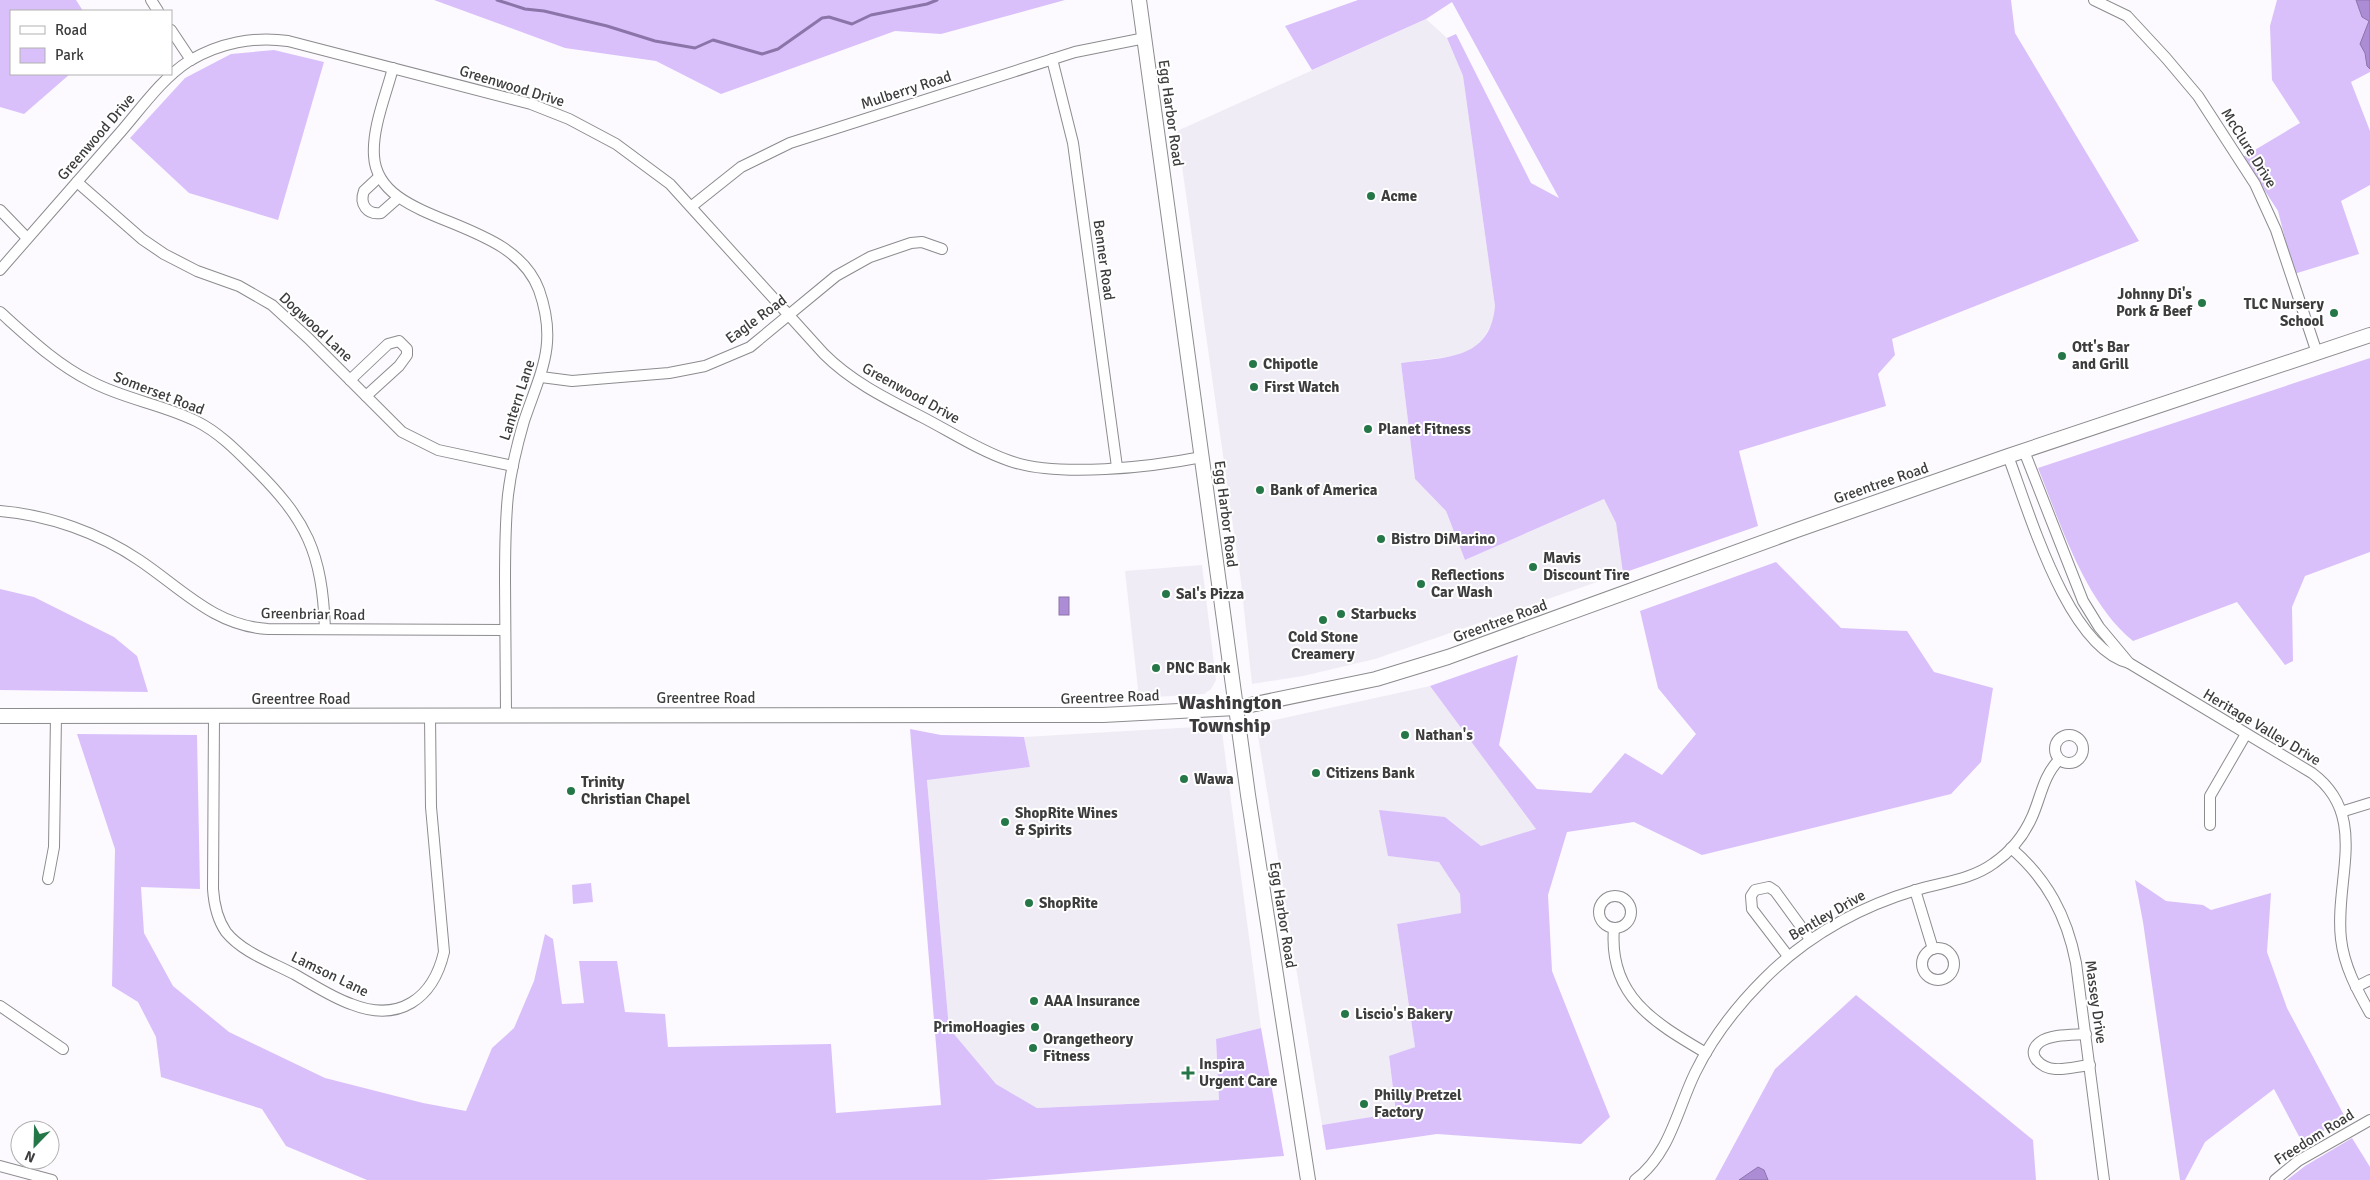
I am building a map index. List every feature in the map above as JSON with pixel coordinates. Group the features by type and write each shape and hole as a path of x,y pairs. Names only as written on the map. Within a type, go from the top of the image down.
{"street":[{"name":"Egg Harbor Road","path":"1140,0 1236,708 1308,1180"},
{"name":"McClure Drive","path":"2094,0 2127,16 2166,58 2198,96 2255,184 2276,230 2317,353"},
{"path":"172,32 191,60"},
{"name":"Mulberry Road","path":"692,206 741,167 790,143 1075,52 1144,38"},
{"name":"Greenwood Drive","path":"0,270 162,85 191,60 228,44 256,39 277,39 512,98 569,119 632,154 670,184 692,206 830,361 866,388 1000,457 1022,464 1049,469 1118,467 1202,457"},
{"name":"Benner Road","path":"1052,60 1073,143 1118,467"},
{"name":"Lantern Lane","path":"393,68 374,146 374,159 380,177 388,190 398,198 494,241 512,252 528,267 542,301 548,332 541,377 524,422 513,466 506,526 506,714"},
{"path":"380,177 364,191 362,201 366,210 371,213 381,214 398,198"},
{"name":"Dogwood Lane","path":"77,182 164,254 197,271 239,286 272,304 402,432 417,441 445,451 513,466"},
{"path":"0,210 27,238"},
{"name":"Eagle Road","path":"541,377 572,381 669,373 705,366 750,347 836,276 870,256 911,243 922,242 942,249"},
{"name":"Somerset Road","path":"0,312 44,351 71,371 100,386 195,421 222,438 239,453 284,498 306,531 322,578 325,629"},
{"name":"Greentree Road","path":"0,716 430,716 506,714 1103,715 1236,708 1359,684 1448,657 1796,530 2008,456 2370,335"},
{"path":"350,380 388,344 399,341 404,344 407,349 404,360 366,396"},
{"name":"Heritage Valley Drive","path":"2024,451 2083,601 2099,627 2129,664"},
{"name":"Heritage Valley Drive","path":"2008,456 2056,580 2069,607 2102,649 2119,661 2129,664 2317,776 2332,792 2344,811 2348,840 2340,932 2344,958 2356,987 2370,1013"},
{"name":"Greenbriar Road","path":"0,511 49,520 100,538 139,560 193,602 233,622 256,628 505,630"},
{"name":"Lamson Lane","path":"214,715 212,889 214,906 219,920 226,932 246,949 349,1004 375,1011 402,1007 425,993 440,968 444,952 432,807 430,716"},
{"path":"48,879 54,847 56,716"},
{"path":"2210,825 2210,796 2246,734"},
{"name":"Bentley Drive","path":"1635,1180 1653,1162 1667,1142 1687,1092 1706,1053 1736,1009 1788,956 1810,939 1862,910 1915,890 1980,871 1993,864 2011,848 2027,827 2048,775 2059,760"},
{"path":"2344,811 2370,803"},
{"name":"Massey Drive","path":"2011,848 2035,871 2054,899 2066,923 2076,962 2104,1180"},
{"path":"1788,956 1752,909 1751,896 1755,890 1769,887 1775,891 1810,939"},
{"path":"1915,890 1933,949"},
{"path":"1614,928 1615,964 1633,999 1660,1025 1706,1053"},
{"path":"2356,987 2370,980"},
{"path":"0,1006 63,1049"},
{"path":"2086,1034 2041,1041 2035,1047 2034,1054 2037,1062 2044,1067 2056,1069 2090,1065"},
{"name":"Freedom Road","path":"2275,1180 2298,1161 2370,1120"},
{"path":"0,1166 52,1180"}],"shaded area":[{"path":"2356,0 2370,0 2370,69 2367,66 2365,53 2360,44 2369,21 2362,17"},
{"path":"1426,19 1447,38 1463,76 1495,306 1494,320 1481,342 1461,355 1401,363 1415,479 1446,511 1465,560 1604,499 1616,523 1623,573 1375,659 1303,676 1252,684 1241,582 1177,131"},
{"path":"1202,565 1216,680 1211,689 1204,694 1139,698 1125,571"},
{"path":"1059,597 1069,597 1069,615 1059,615"},
{"path":"1430,686 1536,829 1481,846 1445,817 1388,856 1439,861 1460,894 1461,913 1397,924 1415,1047 1389,1057 1396,1114 1322,1125 1256,724"},
{"path":"1213,726 1222,732 1261,1028 1216,1039 1219,1100 1037,1108 996,1084 949,1028 927,779 1030,767 1024,737"},
{"path":"1758,1167 1764,1170 1768,1180 1739,1180"}],"green space":[{"path":"0,0 76,0 82,10 10,10 10,75 69,75 24,114 0,107"},
{"path":"434,0 1065,0 941,34 895,31 721,94 656,61 565,48"},
{"path":"1358,0 2011,0 2015,33 2139,241 1892,339 1895,355 1878,374 1886,406 1739,451 1758,526 1623,573 1616,523 1604,499 1465,560 1446,511 1415,479 1401,363 1448,357 1474,347 1484,337 1491,324 1495,306 1463,76 1447,38 1456,34 1531,183 1559,198 1452,2 1426,19 1312,70 1285,26"},
{"path":"2277,0 2370,0 2370,72 2351,82 2370,131 2370,185 2341,201 2359,254 2294,274 2278,211 2243,157 2300,123 2272,80 2270,26"},
{"path":"274,50 324,62 278,220 189,193 130,138 185,78 231,54"},
{"path":"2370,358 2370,552 2305,576 2292,607 2293,661 2285,665 2237,602 2133,641 2116,625 2101,606 2088,584 2066,538 2038,468"},
{"path":"1776,562 1841,628 1907,631 1934,672 1993,688 1981,762 1951,794 1702,855 1634,822 1567,832 1548,895 1552,971 1610,1117 1581,1144 1437,1134 1326,1150 1322,1125 1396,1113 1389,1056 1415,1047 1397,924 1461,913 1460,894 1439,862 1388,856 1379,810 1445,817 1481,846 1536,829 1430,686 1518,655 1499,745 1537,789 1591,793 1625,753 1662,775 1696,734 1658,688 1640,611"},
{"path":"0,589 34,597 114,637 137,656 148,692 0,690"},
{"path":"910,729 941,735 1024,737 1030,767 927,780 949,1028 996,1084 1037,1108 1219,1100 1216,1039 1261,1028 1284,1156 985,1180 367,1180 286,1146 262,1109 161,1077 156,1037 138,1002 112,986 115,849 77,734 197,735 200,889 141,887 144,933 173,986 229,1032 325,1078 423,1103 466,1111 492,1048 514,1028 534,981 545,934 553,939 562,1004 584,1003 579,961 617,961 625,1012 665,1014 668,1047 831,1044 836,1113 941,1105"},
{"path":"2135,880 2166,901 2203,905 2211,910 2271,893 2267,952 2287,1008 2345,1117 2303,1144 2274,1089 2205,1142 2185,1180 2180,1180 2143,922"},
{"path":"591,883 593,902 573,904 572,885"},
{"path":"1856,995 2033,1140 2036,1180 1715,1180 1775,1069"},
{"path":"2352,1138 2370,1167 2370,1180 2287,1180 2305,1166"}],"waterway":[{"path":"497,0 525,9 544,11 607,26 655,41 695,48 713,40 762,54 778,49 822,18 829,17 852,24 871,15 927,4 937,0"}],"place":[{"name":"Acme","path":"1371,196"},
{"name":"Johnny Di's Pork & Beef","path":"2202,303"},
{"name":"TLC Nursery School","path":"2334,313"},
{"name":"Ott's Bar and Grill","path":"2062,356"},
{"name":"Chipotle","path":"1253,364"},
{"name":"First Watch","path":"1254,387"},
{"name":"Planet Fitness","path":"1368,429"},
{"name":"Bank of America","path":"1260,490"},
{"name":"Bistro DiMarino","path":"1381,539"},
{"name":"Mavis Discount Tire","path":"1533,567"},
{"name":"Reflections Car Wash","path":"1421,584"},
{"name":"Sal's Pizza","path":"1166,594"},
{"name":"Starbucks","path":"1341,614"},
{"name":"Cold Stone Creamery","path":"1323,620"},
{"name":"PNC Bank","path":"1156,668"},
{"name":"Nathan's","path":"1405,735"},
{"name":"Citizens Bank","path":"1316,773"},
{"name":"Wawa","path":"1184,779"},
{"name":"Trinity Christian Chapel","path":"571,791"},
{"name":"ShopRite Wines & Spirits","path":"1005,822"},
{"name":"ShopRite","path":"1029,903"},
{"name":"AAA Insurance","path":"1034,1001"},
{"name":"Liscio's Bakery","path":"1345,1014"},
{"name":"PrimoHoagies","path":"1035,1027"},
{"name":"Orangetheory Fitness","path":"1033,1048"},
{"name":"Inspira Urgent Care","path":"1188,1073"},
{"name":"Philly Pretzel Factory","path":"1364,1104"}],"district":[{"name":"Washington Township","path":"1230,714"}]}
